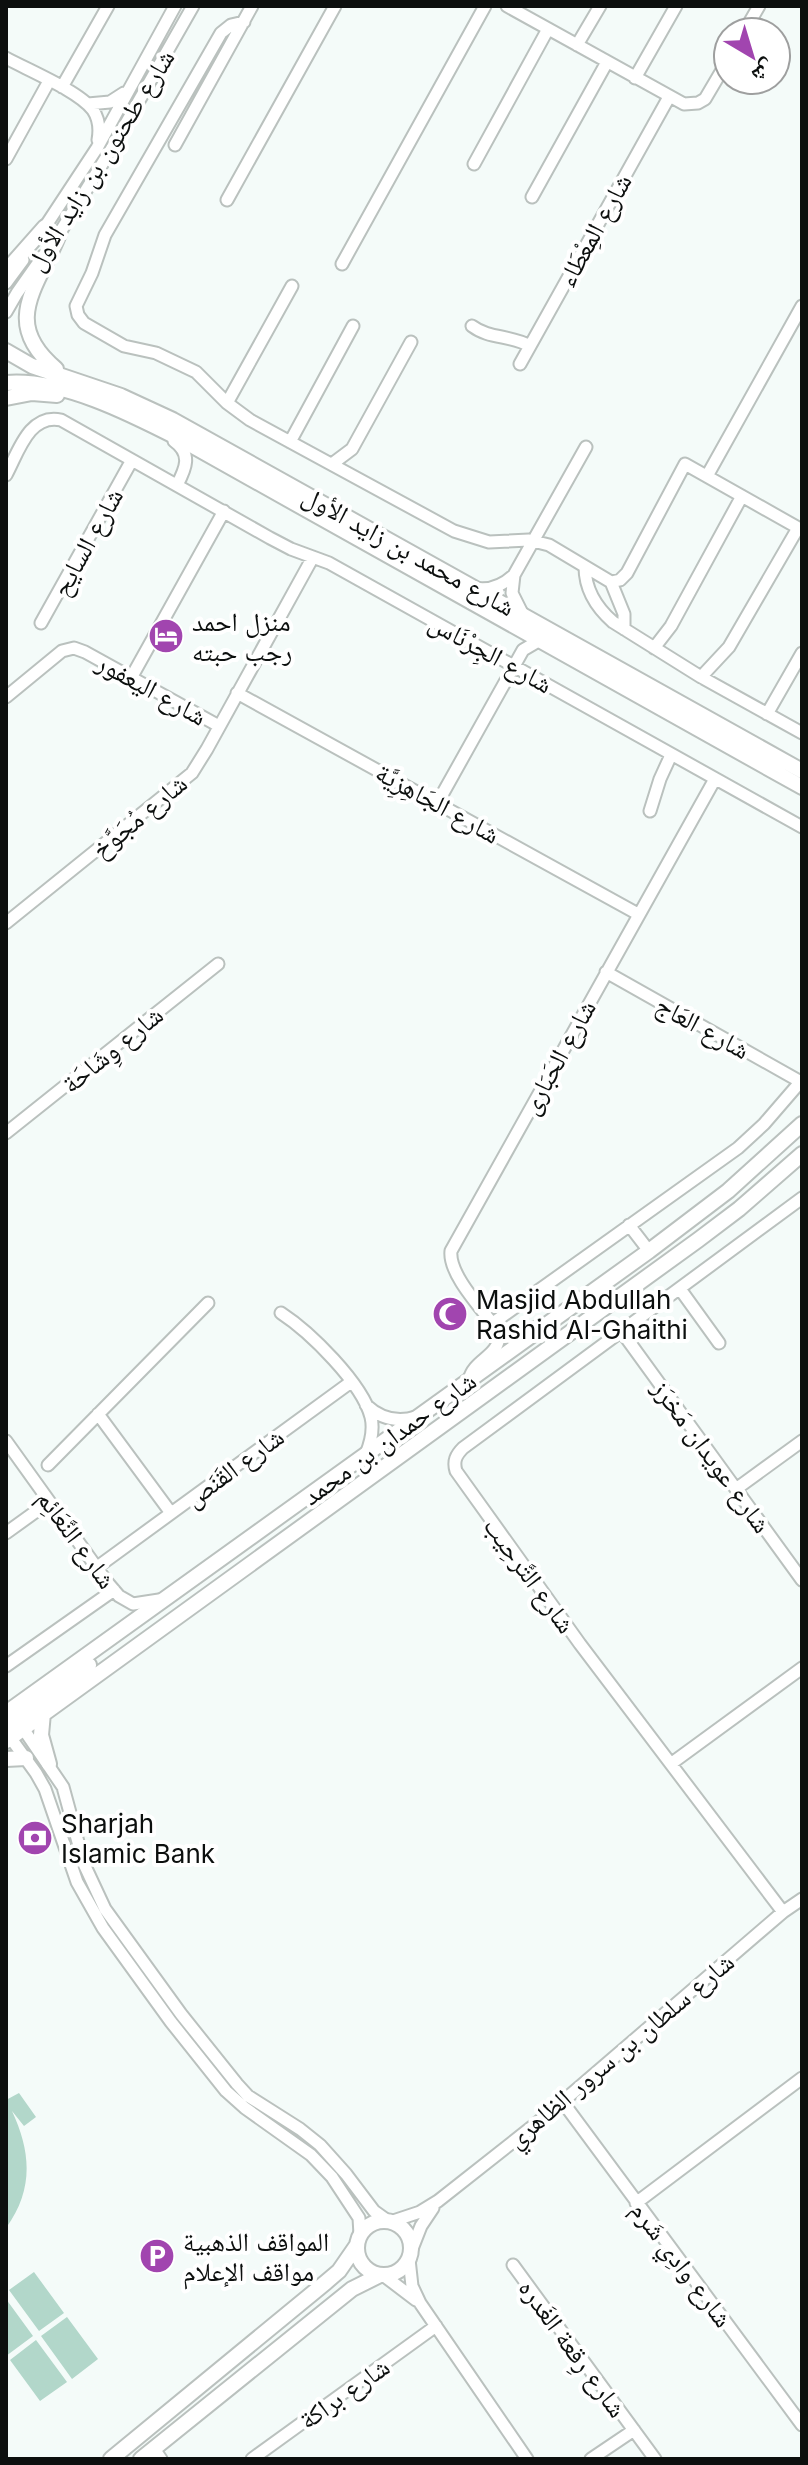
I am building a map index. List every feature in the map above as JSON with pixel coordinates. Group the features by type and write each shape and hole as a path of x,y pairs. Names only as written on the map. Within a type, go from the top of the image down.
{"main road":[{"path":"6,271 45,227"},
{"path":"59,234 30,285 21,316 24,333 32,349 67,376"},
{"name":"شارع محمد بن زايد الأول","path":"6,351 32,366 121,396 173,420 471,587 524,624 540,640 802,787"},
{"name":"شارع محمد بن زايد الأول","path":"6,383 37,383 95,401 182,440 802,771"},
{"path":"6,398 32,393 95,401"},
{"name":"شارع حمدان بن محمد","path":"10,1726 111,1638 649,1251 728,1191 802,1124"},
{"name":"شارع حمدان بن محمد","path":"10,1726 43,1713 542,1355 739,1209 802,1154"},
{"path":"43,1713 41,1735 49,1764"},
{"path":"6,1759 26,1758"},
{"path":"111,2459 339,2271 369,2225 389,2222 400,2226 407,2234 411,2244 410,2256 398,2271 352,2289 158,2454 141,2459"},
{"path":"358,2240 360,2261 372,2273 382,2275"}],"street":[{"path":"62,87 108,6"},
{"name":"شارع طحنون بن زايد الأول","path":"6,283 97,148 175,6"},
{"name":"شارع طحنون بن زايد الأول","path":"6,312 112,148 193,6"},
{"path":"175,145 252,6"},
{"path":"227,200 335,6"},
{"path":"342,264 485,6"},
{"path":"507,6 522,9 548,29 684,104 698,103 712,88"},
{"path":"577,45 600,6"},
{"path":"635,78 676,6"},
{"path":"244,22 231,25 221,33 105,235 76,306 78,315 88,325 124,346 156,353 196,372 243,416 454,531 498,543 534,540 549,545 611,582 624,614 624,629"},
{"path":"474,164 548,29"},
{"path":"6,58 88,104 98,121 97,148"},
{"path":"532,197 607,62"},
{"path":"6,159 49,81"},
{"path":"88,104 110,102 129,89"},
{"name":"شارع المِعْطَاء","path":"520,364 669,97"},
{"path":"227,403 292,286"},
{"path":"707,476 802,306"},
{"path":"290,442 353,326"},
{"path":"472,326 482,333 510,337 530,346"},
{"path":"332,464 352,449 411,342"},
{"path":"126,414 144,427 177,442 186,453 186,468 177,485"},
{"name":"شارع الجِرْنَاس","path":"6,475 31,429 41,421 61,420 291,549 329,563 802,827"},
{"path":"438,802 523,650 524,624 512,593 514,575 586,447"},
{"path":"350,474 352,449"},
{"name":"شارع السايح","path":"41,623 132,460"},
{"path":"186,468 200,460 210,461 242,480 265,487"},
{"path":"611,582 620,580 627,573 685,464 800,529 729,647 701,677"},
{"path":"654,648 671,626 742,496"},
{"path":"131,678 224,511"},
{"name":"شارع مُجَوَّخ","path":"6,923 187,779 200,761 313,557"},
{"path":"585,567 586,582 599,607 613,622 701,677 802,733"},
{"path":"471,587 499,586 514,575"},
{"path":"523,650 540,640"},
{"name":"شارع اليعفور","path":"6,697 68,649 80,649 219,726"},
{"path":"767,714 802,653"},
{"name":"شارع الجَاهِزِيَّة","path":"237,693 638,914"},
{"path":"650,811 671,755"},
{"name":"شارع الحَبَارى","path":"496,1328 455,1272 451,1251 715,779"},
{"name":"شارع وِشَاحَة","path":"6,1133 218,964"},
{"name":"شارع العَاج","path":"606,972 801,1081"},
{"path":"496,1328 629,1225 738,1148 764,1124 801,1081"},
{"name":"شارع التَّرحِيب","path":"783,1912 580,1644 454,1465 463,1448 802,1198"},
{"path":"629,1225 649,1251"},
{"path":"680,1289 719,1343"},
{"path":"48,1465 208,1303"},
{"path":"281,1313 307,1332 351,1382 365,1404 372,1425 366,1454"},
{"path":"496,1328 505,1337 512,1338 534,1327 544,1326"},
{"path":"469,1380 475,1366 496,1349 499,1341 496,1328"},
{"name":"شارع عويدان مَخرَز","path":"622,1332 802,1580"},
{"name":"شارع القَنَص","path":"96,1568 351,1382"},
{"path":"365,1404 389,1419 417,1417"},
{"path":"98,1414 171,1513"},
{"name":"شارع النَّعَائِم","path":"6,1441 96,1568 126,1602 133,1604 167,1598"},
{"path":"736,1489 802,1441"},
{"path":"6,1533 49,1502"},
{"path":"6,1666 114,1590"},
{"path":"672,1763 802,1668"},
{"path":"10,1726 50,1799 77,1882 103,1928 164,2013 226,2091 239,2104 311,2155 332,2177 359,2218 358,2240"},
{"path":"10,1726 49,1764 66,1794 84,1864 105,1909 181,2014 245,2092 320,2145 374,2211 389,2222"},
{"name":"شارع سلطان بن سرور الظاهري","path":"389,2222 420,2212 438,2201 802,1899"},
{"path":"636,2203 802,2078"},
{"name":"شارع وادِي شَرم","path":"562,2101 802,2425"},
{"name":"شارع سلطان بن سرور الظاهري","path":"410,2256 421,2226 438,2201"},
{"path":"410,2256 412,2286 420,2303 522,2457"},
{"name":"شارع رِقعة الغَدره","path":"513,2265 655,2459"},
{"path":"382,2275 420,2303"},
{"name":"شارع براكة","path":"252,2459 436,2326"},
{"name":"شارع رِقعة الغَدره","path":"591,2459 634,2430"}],"green space":[{"path":"19,2093 36,2117 24,2126 12,2111 23,2141 27,2170 21,2199 6,2228 6,2100"},
{"path":"34,2272 64,2313 39,2331 9,2290"},
{"path":"6,2299 33,2336 6,2356"},
{"path":"67,2317 98,2359 72,2379 41,2336"},
{"path":"36,2340 67,2382 40,2401 10,2360"}],"place":[{"name":"منزل احمد رجب حبته","path":"166,636"},
{"name":"Masjid Abdullah Rashid Al-Ghaithi","path":"450,1314"},
{"name":"Sharjah Islamic Bank","path":"35,1838"},
{"name":"المواقف الذهبية مواقف الإعلام","path":"157,2256"}]}
